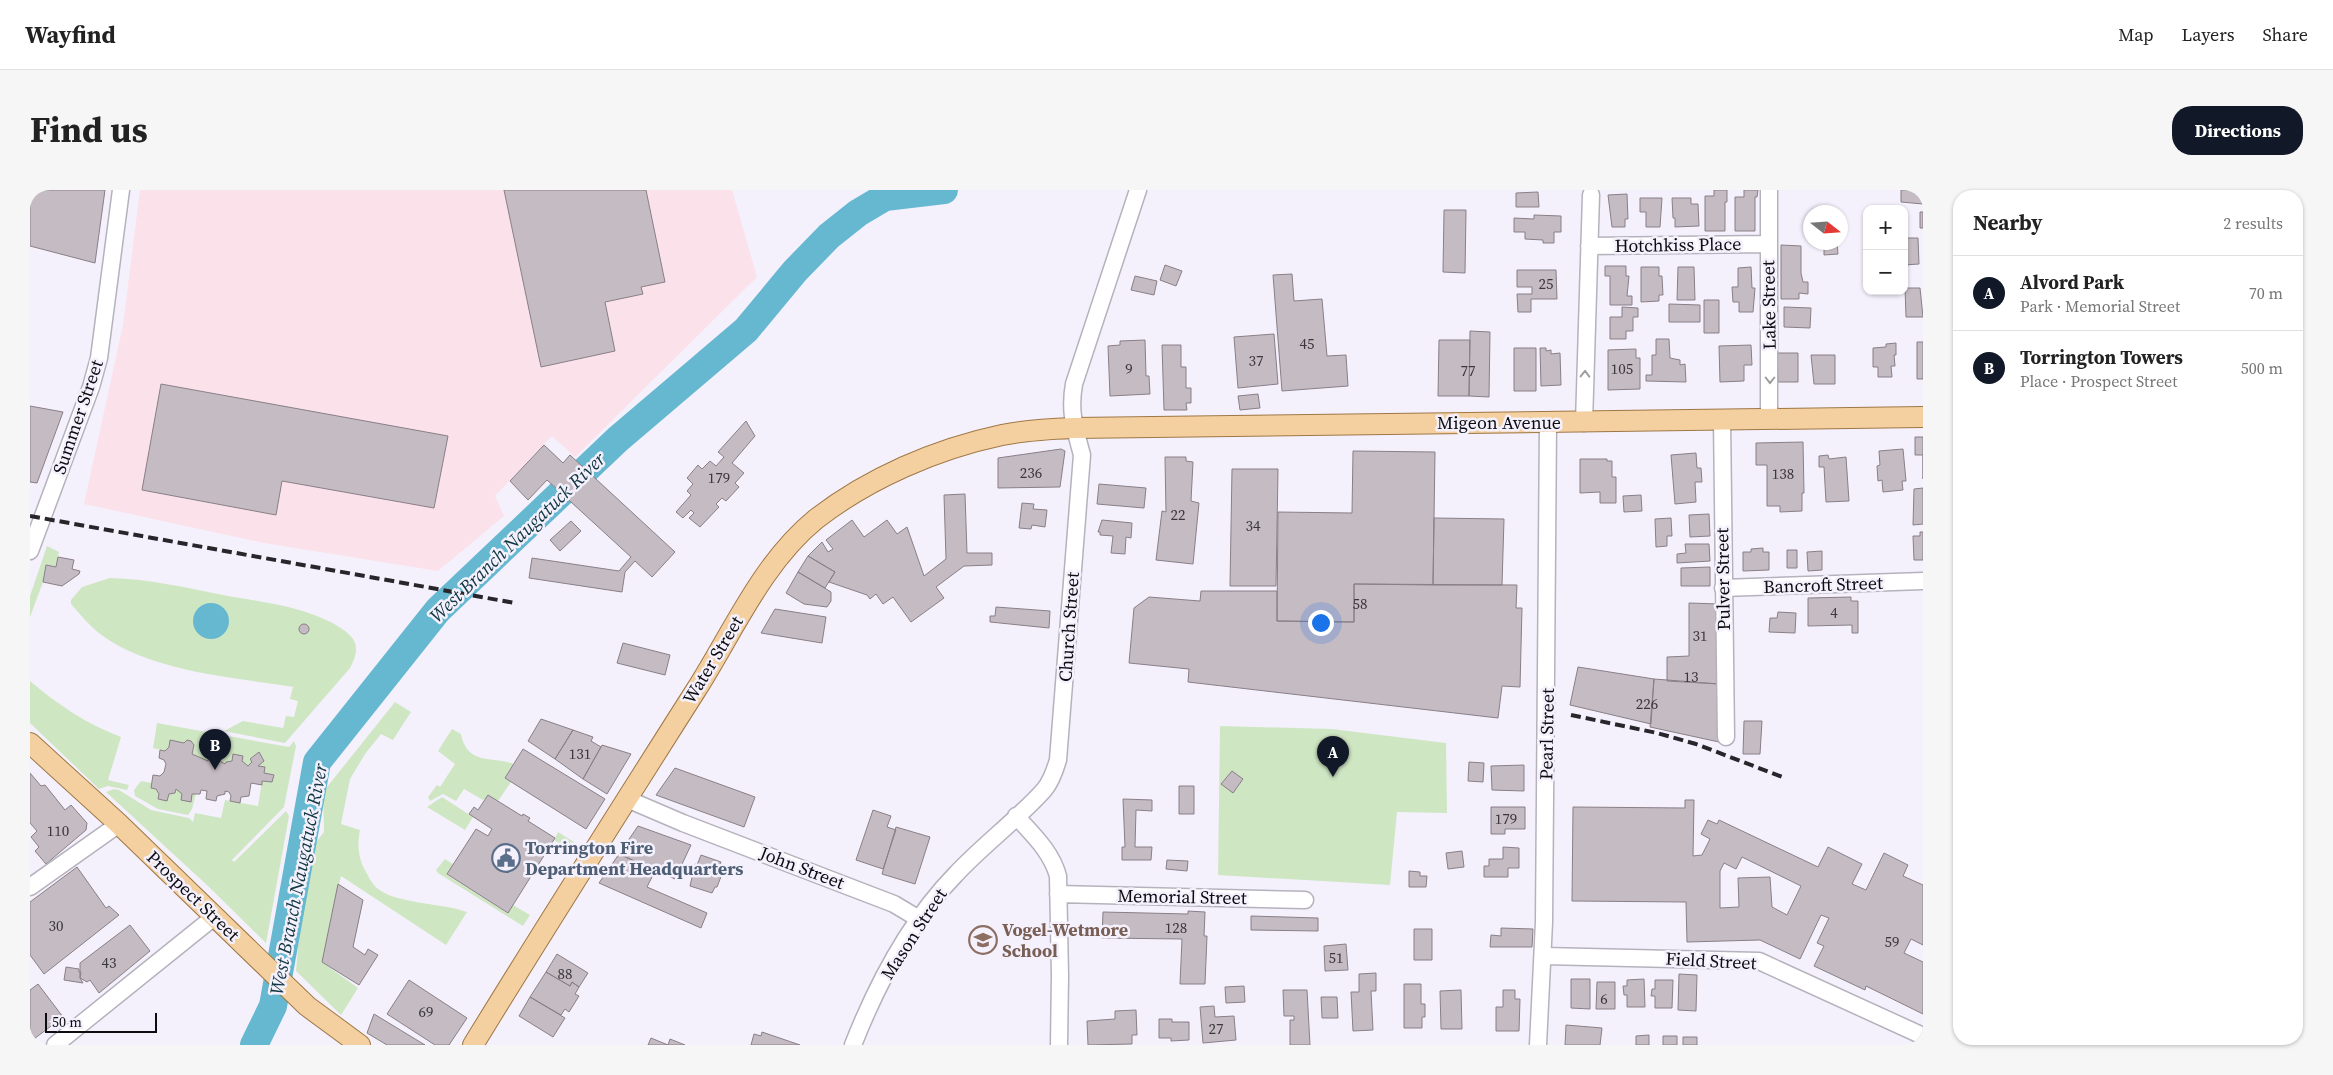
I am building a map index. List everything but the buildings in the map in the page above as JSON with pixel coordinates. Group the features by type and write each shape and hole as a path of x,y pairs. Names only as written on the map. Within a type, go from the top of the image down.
{"main road":[{"name":"Migeon Avenue","path":"1074,428 1584,423 1923,417"},
{"name":"Water Street","path":"473,1045 710,667 761,580 801,533 816,520 862,489 896,471 962,445 1003,435 1074,428"},
{"name":"Prospect Street","path":"30,743 119,824 256,959 307,1006 360,1045"}],"street":[{"name":"Summer Street","path":"30,551 91,387 99,358 120,190"},
{"name":"Church Street","path":"1016,816 1044,789 1058,760 1082,455 1074,428 1071,404 1074,384 1138,190"},
{"name":"Lake Street","path":"1769,190 1769,419"},
{"name":"Hotchkiss Place","path":"1584,423 1591,195"},
{"name":"Hotchkiss Place","path":"1588,246 1768,244"},
{"name":"Pulver Street","path":"1722,420 1726,737"},
{"name":"Pearl Street","path":"1538,1045 1544,956 1548,422"},
{"name":"Bancroft Street","path":"1723,588 1923,581"},
{"name":"John Street","path":"627,798 683,823 894,904 919,919"},
{"path":"1016,816 1046,850 1054,863 1058,876 1059,1045"},
{"name":"Mason Street","path":"853,1045 891,963 919,919 955,874 1016,816"},
{"path":"30,887 119,824"},
{"name":"Memorial Street","path":"1058,894 1305,900"},
{"path":"55,1045 214,917"},
{"name":"Field Street","path":"1544,956 1759,961 1923,1036"}],"shaded area":[{"path":"140,190 732,190 757,277 575,457 552,436 495,496 504,516 438,571 264,543 84,504 123,325"}],"green space":[{"path":"47,546 59,552 56,567 46,565 43,582 30,617 30,596"},
{"path":"110,578 169,584 306,612 332,623 350,635 356,646 355,657 350,668 285,743 224,731 243,721 283,728 286,716 294,717 298,701 290,699 293,687 194,671 145,658 123,648 98,632 71,604 71,600 82,587"},
{"path":"30,681 73,713 121,737 108,780 129,785 127,790 108,786 99,789 30,723"},
{"path":"395,702 411,712 393,740 381,734 365,754 350,779 341,824 360,830 358,846 361,862 377,888 395,897 467,912 446,945 341,876 322,962 358,988 341,1015 296,971 306,855 324,832 323,792"},
{"path":"157,723 289,747 294,741 296,746 284,807 232,860 234,862 286,811 289,816 266,943 209,887 106,792 114,789 119,790 151,810 189,818 193,822 195,813 221,818 225,800 258,806 262,781 272,782 274,775 264,773 265,768 258,766 259,752 249,759 252,762 248,766 232,761 225,764 218,760 219,756 210,754 208,761 192,754 194,745 187,740 184,743 171,741 165,751 153,748"},
{"path":"1220,726 1332,729 1446,743 1447,813 1397,812 1390,885 1218,875"},
{"path":"452,729 461,734 464,744 475,755 514,764 505,778 511,782 498,801 483,800 464,789 456,801 443,794 430,801 428,797 437,785 440,787 455,764 438,751"},
{"path":"141,781 152,783 151,788 156,789 159,794 158,799 167,801 169,794 175,793 176,789 180,790 191,802 192,794 196,793 192,809 188,815 158,809 135,796 134,790"},
{"path":"442,797 473,817 465,830 427,807"},
{"path":"558,832 574,842 569,850 554,840"},
{"path":"445,859 453,864 447,875 507,913 513,905 530,915 523,926 438,873 436,870"}],"water":[{"path":"211,603 223,609 229,621 223,633 211,639 199,633 193,621 199,609"}],"waterway":[{"name":"West Branch Naugatuck River","path":"254,1045 273,1006 317,762 438,610 618,439 746,330 795,271 829,236 858,213 885,197 944,190"}],"railway":[{"path":"30,516 515,603"},
{"path":"1571,715 1657,733 1696,744 1785,778"}],"place":[{"name":"Torrington Towers","path":"215,770"},
{"name":"Alvord Park","path":"1333,777"},
{"name":"Torrington Fire Department Headquarters","path":"506,858"},
{"name":"Vogel-Wetmore School","path":"983,940"}]}
